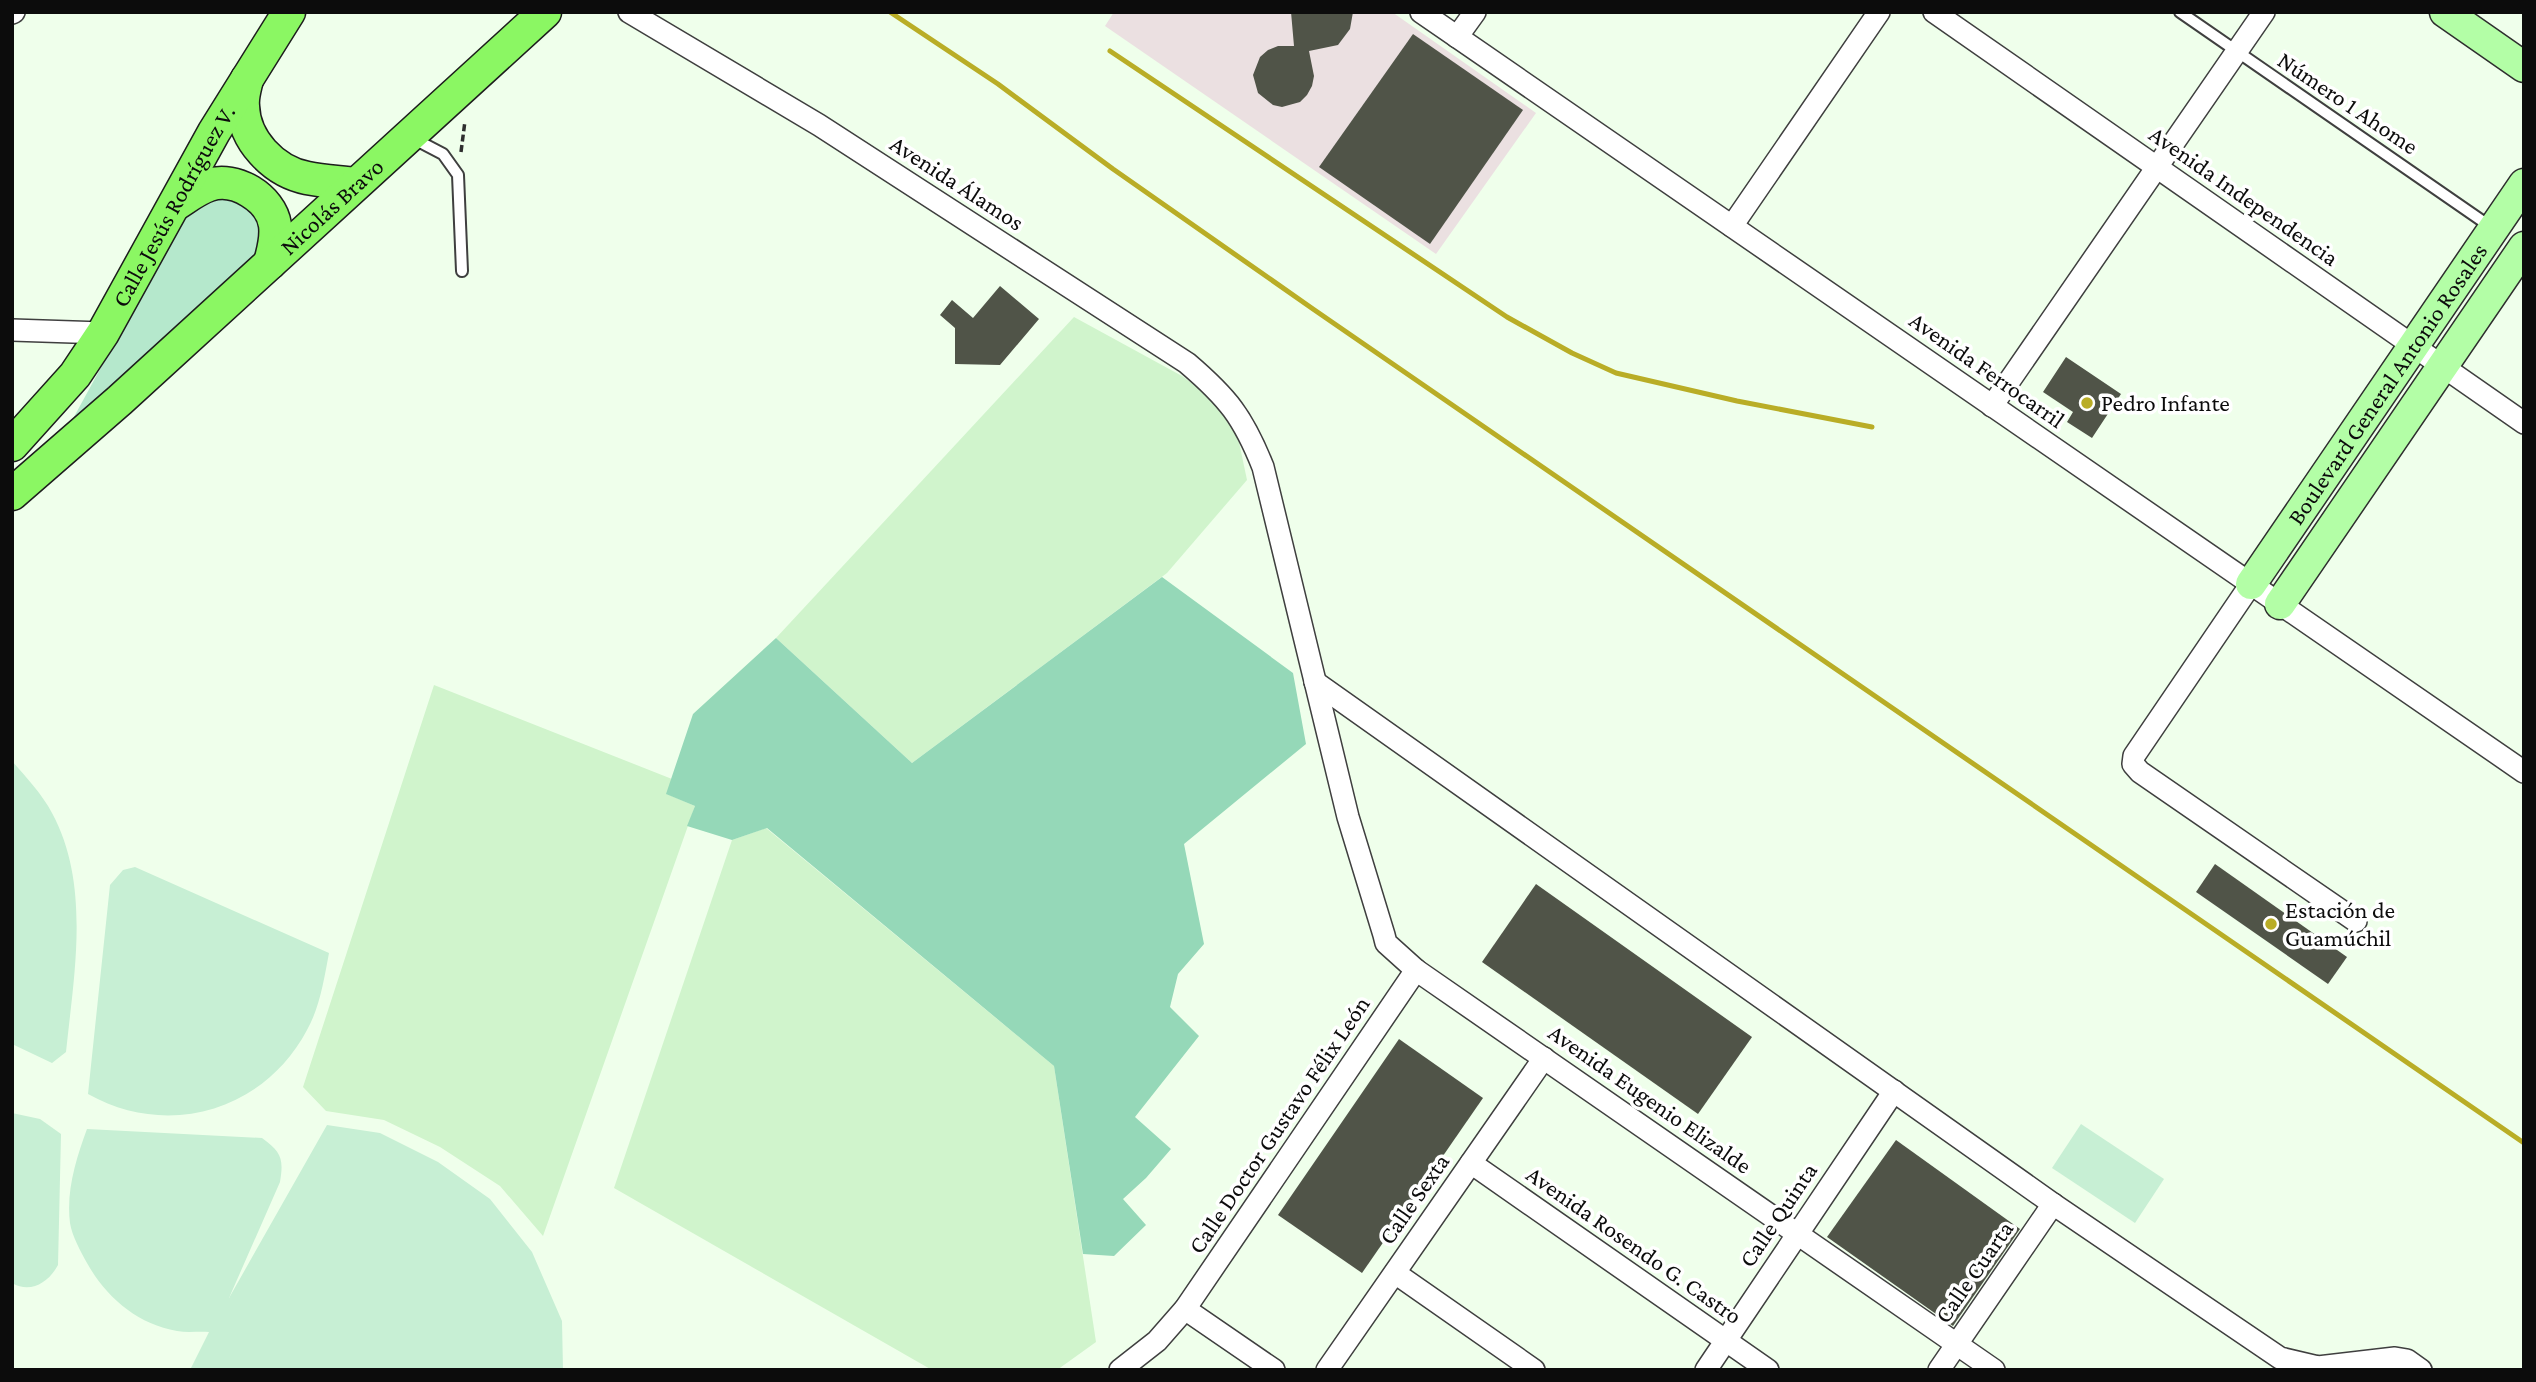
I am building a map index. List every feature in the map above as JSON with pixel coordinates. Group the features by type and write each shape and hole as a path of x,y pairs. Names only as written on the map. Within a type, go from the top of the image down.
{"main road":[{"name":"Calle Jesús Rodríguez V.","path":"12,445 75,374 103,333 214,132 289,12"},
{"name":"Nicolás Bravo","path":"12,494 120,400 545,12"},
{"path":"247,78 242,103 244,119 260,149 275,164 307,178 355,184"},
{"path":"173,206 210,184 237,185 249,191 271,211 276,243 270,263"}],"street":[{"name":"Avenida Álamos","path":"629,12 831,133 1187,362 1216,387 1240,417 1263,467 1315,682"},
{"name":"Avenida Ferrocarril","path":"1421,12 2524,772"},
{"path":"1457,37 1475,12"},
{"path":"1732,226 1879,12"},
{"name":"Avenida Independencia","path":"1934,12 2524,424"},
{"path":"1993,406 2264,12"},
{"path":"2445,12 2524,66"},
{"name":"Boulevard General Antonio Rosales","path":"2251,584 2524,184"},
{"name":"Boulevard General Antonio Rosales","path":"2280,604 2523,248"},
{"path":"12,330 103,333"},
{"path":"2251,584 2134,756 2133,764 2140,772 2356,921"},
{"path":"1315,682 2053,1204 2280,1358 2318,1367 2395,1358 2407,1360 2421,1370"},
{"name":"Avenida Eugenio Elizalde","path":"1315,682 1348,817 1386,943 1416,970 1994,1370"},
{"name":"Calle Doctor Gustavo Félix León","path":"1120,1370 1157,1341 1185,1309 1416,970"},
{"name":"Calle Sexta","path":"1327,1370 1544,1058"},
{"name":"Calle Quinta","path":"1706,1370 1894,1091"},
{"name":"Avenida Rosendo G. Castro","path":"1471,1163 1768,1370"},
{"name":"Calle Cuarta","path":"1938,1370 2053,1204"},
{"path":"1395,1273 1534,1370"},
{"path":"1185,1309 1274,1370"}],"lane":[{"name":"Número 1 Ahome","path":"2179,12 2494,228"},
{"path":"402,142 420,142 443,154 458,174 462,271"}],"shaded area":[{"path":"1114,12 1392,12 1536,113 1436,254 1105,26"}],"green space":[{"path":"223,196 243,203 255,215 260,236 253,257 69,426 187,210"},
{"path":"1074,317 1182,376 1208,395 1228,421 1239,442 1247,480 1167,573 912,763 776,638"},
{"path":"1162,577 1293,673 1306,744 1184,844 1204,944 1178,974 1170,1007 1199,1036 1135,1117 1171,1149 1123,1199 1146,1225 1114,1256 1083,1254 1054,1066 767,828 732,840 687,826 695,806 666,794 693,714 776,638 912,763"},
{"path":"434,685 672,779 667,794 695,806 543,1236 500,1186 440,1147 384,1120 326,1111 303,1087"},
{"path":"12,761 39,792 52,813 72,870 76,900 73,992 66,1052 52,1063 12,1044"},
{"path":"766,828 1054,1066 1096,1342 1057,1370 932,1370 614,1188 732,840"},
{"path":"135,867 329,953 321,993 307,1030 289,1058 266,1080 240,1098 211,1109 181,1115 150,1114 119,1107 88,1094 110,885 123,870"},
{"path":"12,1113 40,1119 61,1134 58,1265 50,1277 33,1287 12,1283"},
{"path":"2081,1124 2164,1179 2135,1223 2052,1168"},
{"path":"327,1125 380,1133 438,1162 490,1199 532,1252 562,1321 563,1370 190,1370 209,1332 185,1332 162,1327 124,1307 103,1287 77,1244 70,1223 69,1199 73,1175 87,1129 262,1138 280,1156 280,1182 229,1298"}],"building":[{"path":"1291,12 1353,12 1350,29 1338,45 1309,51 1314,76 1307,95 1300,102 1282,107 1273,105 1258,93 1253,75 1260,57 1268,50 1278,46 1294,46"},
{"path":"1413,34 1523,110 1430,244 1319,167"},
{"path":"1000,286 1039,319 1000,365 955,364 955,328 940,315 952,300 973,318"},
{"name":"Pedro Infante","path":"2066,357 2121,394 2092,438 2067,422 2073,412 2043,392"},
{"name":"Estación de Guamúchil","path":"2215,864 2347,957 2328,984 2196,892"},
{"path":"1536,884 1752,1037 1698,1114 1482,962"},
{"path":"1399,1039 1483,1098 1362,1273 1278,1215"},
{"path":"1896,1140 2020,1229 1953,1326 1827,1237"}],"railway":[{"path":"890,12 998,84 1113,169 1313,309 2524,1143"},
{"path":"1110,51 1507,317 1572,353 1616,373 1737,401 1872,427"}],"place":[{"name":"Pedro Infante","path":"2087,403"},
{"name":"Estación de Guamúchil","path":"2271,924"}]}
